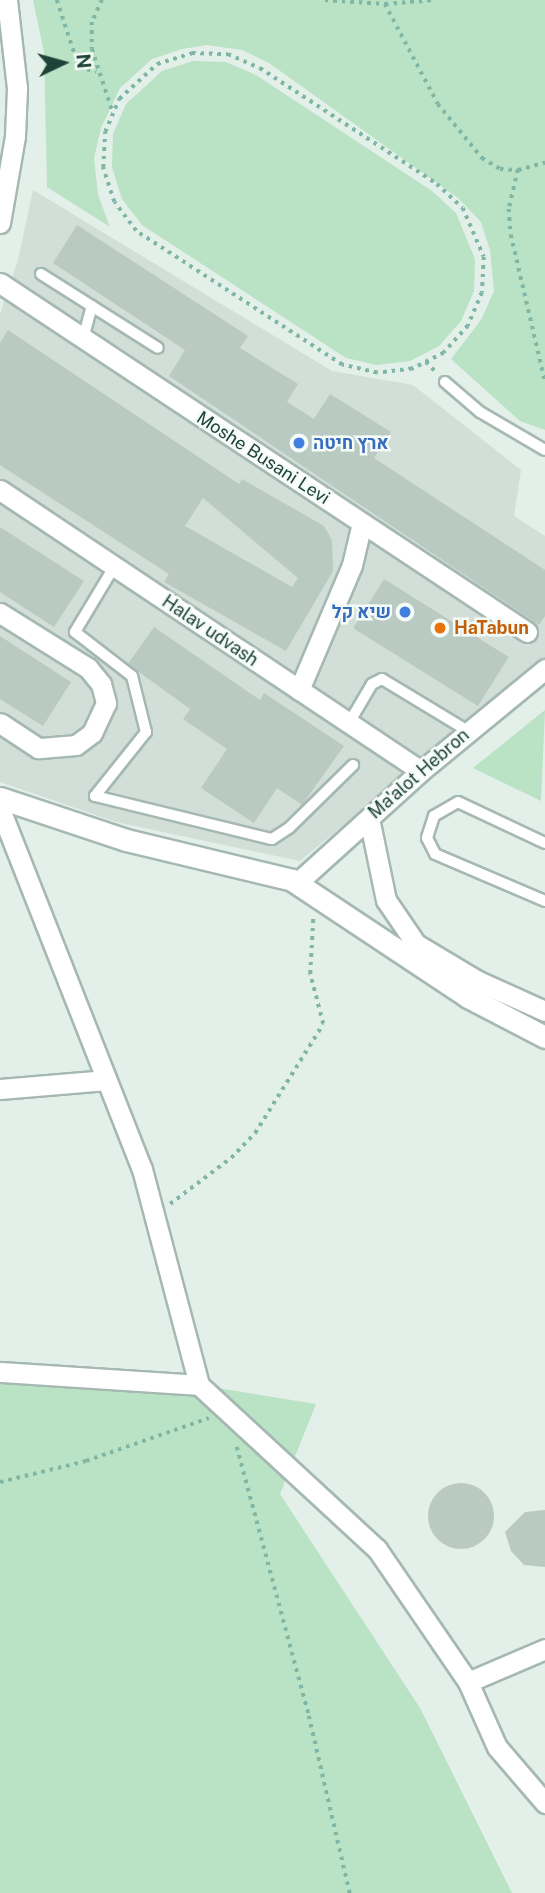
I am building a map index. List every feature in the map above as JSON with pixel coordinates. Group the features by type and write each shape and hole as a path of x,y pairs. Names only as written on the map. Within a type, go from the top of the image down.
{"street":[{"path":"0,223 15,136 17,88 5,3"},
{"name":"Moshe Busani Levi","path":"0,283 82,341 527,632"},
{"name":"Halav udvash","path":"0,490 421,771"},
{"path":"299,690 352,565 362,523"},
{"path":"0,613 88,667 101,684 106,702 92,733 76,745 38,748 0,723"},
{"name":"Ma'alot Hebron","path":"305,889 369,818 421,771 545,669"},
{"path":"0,798 126,840 305,889 468,996 545,1037"},
{"path":"0,809 5,836 142,1169 199,1385 377,1549 468,1682 497,1747 545,1803"},
{"path":"369,818 379,880 403,929 434,957 545,1012"},
{"path":"0,1088 107,1080"},
{"path":"0,1372 199,1385"},
{"path":"468,1682 545,1649"}],"lane":[{"path":"41,274 158,348"},
{"path":"82,341 92,306"},
{"path":"445,382 480,412 545,450"},
{"path":"114,567 75,632 132,676 146,732 96,796 272,839 289,828 353,765"},
{"path":"349,723 372,684 382,679 468,732"},
{"path":"545,843 458,802 434,816 427,838 435,854 545,901"}],"path":[{"path":"57,0 79,67 96,72"},
{"path":"102,0 92,22 96,72 113,113 105,132 103,168 114,202 136,231 342,365 377,373 412,369 444,353 468,326 482,293 484,257 463,208 438,184 260,68 228,54 192,53 157,64 119,99 113,113"},
{"path":"325,0 385,4 435,0"},
{"path":"385,4 438,104 482,158 500,169 518,170 545,163"},
{"path":"518,170 509,209 511,235 545,381"},
{"path":"154,1216 231,1158 255,1133 323,1024 310,974 305,889"},
{"path":"0,1482 86,1461 227,1411 309,1716 350,1893"}],"shaded area":[{"path":"33,190 332,371 413,385 521,470 514,516 545,536 545,659 300,861 116,822 0,782 0,314 18,260"}],"green space":[{"path":"33,0 545,0 545,430 520,421 451,359 481,320 494,291 490,250 481,222 458,198 269,63 242,50 207,45 182,49 152,59 120,88 101,128 94,158 98,195 110,227 47,187 44,52"},
{"path":"193,61 226,62 256,75 432,191 456,213 475,259 474,291 461,321 439,346 410,361 377,365 346,358 142,225 122,199 112,167 113,134 126,104 162,71"},
{"path":"545,710 541,801 473,768"},
{"path":"0,1382 199,1385 316,1404 280,1494 420,1708 512,1893 0,1893"}],"building":[{"path":"77,225 248,336 240,348 298,384 287,402 314,419 330,394 391,432 374,458 545,570 545,616 539,625 169,376 185,350 53,263"},
{"path":"8,330 239,484 242,479 324,526 332,540 333,571 286,651 164,582 169,574 0,465 0,343","holes":["203,498 298,578 292,587 185,526"]},
{"path":"0,527 84,581 54,627 0,592"},
{"path":"384,579 509,657 478,706 353,628"},
{"path":"154,627 260,700 264,693 344,746 302,805 277,788 254,823 201,788 227,749 183,719 190,709 128,664"},
{"path":"0,636 71,682 43,726 0,699"},
{"path":"461,1483 484,1493 494,1516 484,1539 461,1549 438,1539 428,1516 438,1493"},
{"path":"545,1510 545,1567 524,1565 511,1551 505,1532 525,1512"}],"place":[{"name":"ארץ חיטה","path":"299,443"},
{"name":"שיא קל","path":"405,612"},
{"name":"HaTabun","path":"440,628"}]}
